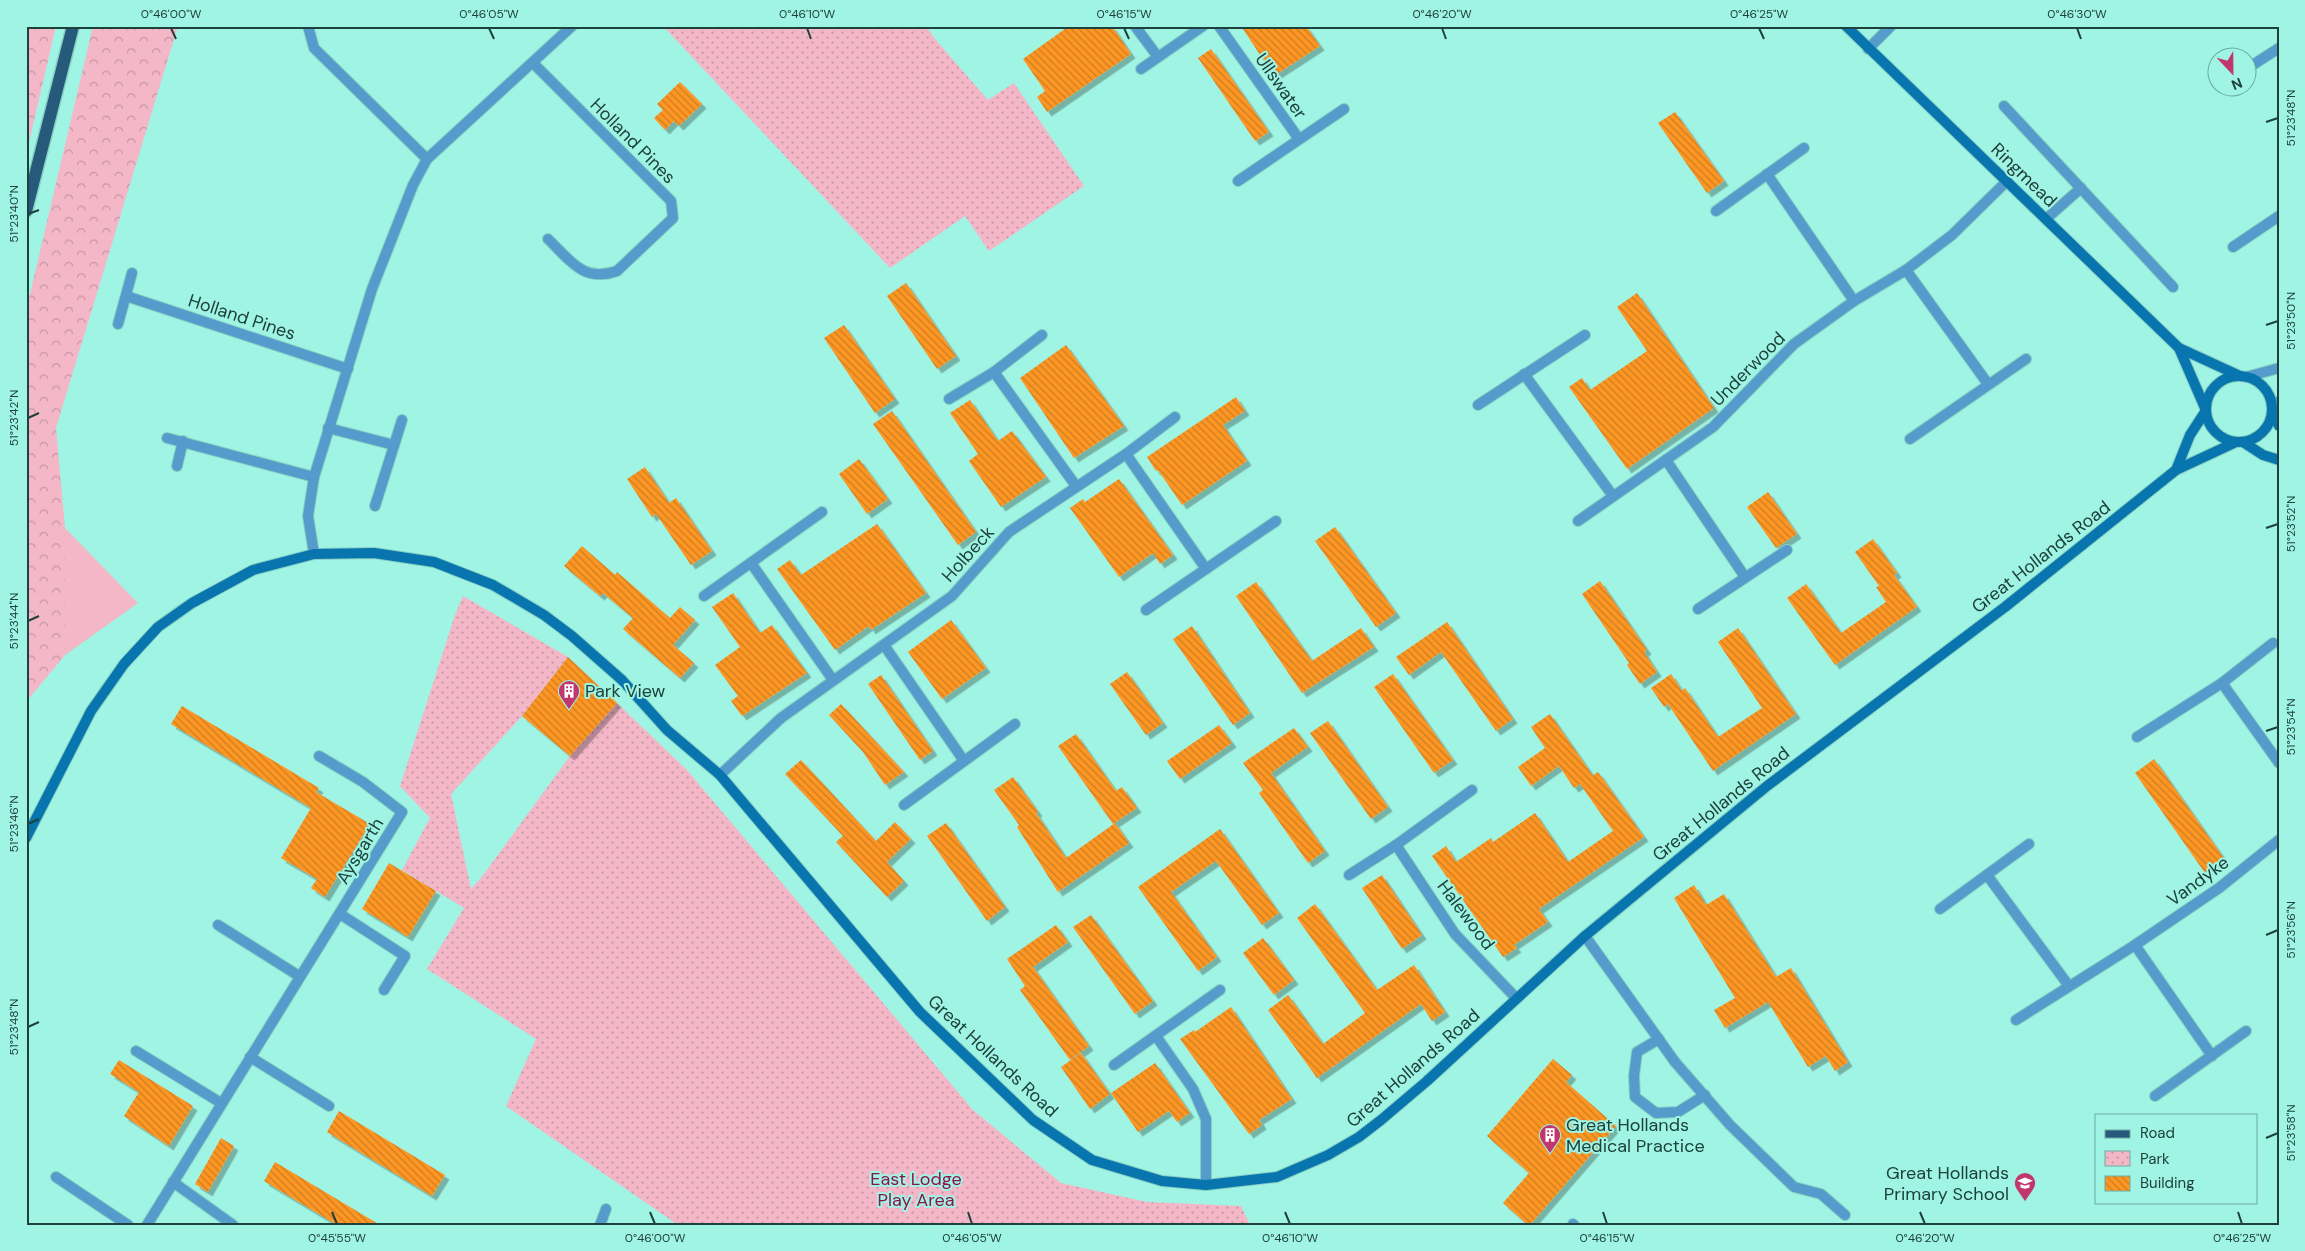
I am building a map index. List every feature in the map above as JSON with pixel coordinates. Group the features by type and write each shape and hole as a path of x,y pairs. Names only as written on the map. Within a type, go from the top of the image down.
{"main road":[{"path":"26,211 73,26"}],"street":[{"path":"308,26 314,48 427,159"},
{"path":"314,554 308,516 314,477 372,289 413,185 427,159 572,26"},
{"path":"1135,26 1158,57"},
{"path":"1141,69 1203,26"},
{"name":"Ullswater","path":"1219,26 1299,139"},
{"name":"Ringmead","path":"1846,26 2179,348 2243,377"},
{"path":"1868,49 1891,26"},
{"path":"2258,62 2279,48"},
{"name":"Holland Pines","path":"533,63 671,201 673,218 617,271 609,274 590,274 579,270 548,239"},
{"path":"2004,106 2173,287"},
{"name":"Ullswater","path":"1238,181 1344,109"},
{"path":"1716,211 1804,148"},
{"path":"1767,174 1854,301"},
{"name":"Underwood","path":"1578,521 1713,427 1794,344 1854,301 1906,270 1952,235 2007,181"},
{"path":"2046,219 2081,188"},
{"path":"2233,247 2279,216"},
{"path":"1906,270 1988,384"},
{"path":"118,324 132,273"},
{"name":"Holland Pines","path":"126,296 348,369"},
{"path":"949,398 994,372 1042,335"},
{"path":"1478,405 1585,335"},
{"name":"Ringmead","path":"2179,348 2205,410"},
{"path":"1910,439 2026,359"},
{"path":"2279,368 2243,377 2230,377 2213,388 2205,410 2208,423 2214,432 2224,439 2239,443 2263,455 2279,460"},
{"path":"994,372 1076,486"},
{"path":"1524,374 1613,496"},
{"path":"2243,377 2256,381 2265,389 2270,399 2272,412 2279,426"},
{"path":"2239,443 2253,439 2262,433 2269,424 2272,412 2279,401"},
{"name":"Great Hollands Road","path":"2176,470 2190,435 2205,410"},
{"name":"Holbeck","path":"720,775 781,718 952,596 1009,532 1126,454 1175,417"},
{"path":"375,506 402,420"},
{"path":"328,428 394,445"},
{"path":"167,438 314,477"},
{"path":"177,466 183,442"},
{"name":"Great Hollands Road","path":"26,838 91,712 124,664 158,627 192,603 253,570 314,554 374,553 434,562 493,585 544,615 572,636 622,680 667,730 720,775 920,1012 1033,1120 1092,1160 1162,1181 1206,1185 1277,1177 1328,1155 1359,1137 1427,1081 1585,936 1767,786 2006,607 2176,470 2239,443"},
{"path":"1126,454 1206,569"},
{"path":"1666,460 1745,577"},
{"path":"704,596 822,512"},
{"path":"1146,610 1276,521"},
{"path":"1698,610 1787,550"},
{"path":"751,563 833,680"},
{"path":"2137,737 2222,683 2273,643"},
{"path":"884,645 964,761"},
{"path":"2222,683 2279,763"},
{"path":"904,805 1015,724"},
{"name":"Aysgarth","path":"147,1225 402,812 363,782 319,756"},
{"path":"1349,875 1396,845 1472,790"},
{"name":"Vandyke","path":"2016,1020 2135,946 2219,888 2279,840"},
{"path":"1940,908 2029,844"},
{"name":"Halewood","path":"1396,845 1455,934 1516,998"},
{"path":"1987,875 2069,986"},
{"path":"340,914 405,956 384,990"},
{"path":"218,925 299,976"},
{"path":"1585,936 1675,1062 1730,1125 1794,1187 1821,1194 1845,1216"},
{"path":"2135,946 2212,1056"},
{"path":"1114,1065 1220,990"},
{"path":"2155,1096 2246,1031"},
{"path":"1156,1036 1193,1089 1206,1119 1206,1185"},
{"path":"1659,1039 1637,1052 1634,1076 1635,1097 1656,1113 1678,1112 1705,1095"},
{"path":"136,1051 221,1103"},
{"path":"250,1057 329,1106"},
{"path":"56,1177 128,1225"},
{"path":"173,1182 232,1225"},
{"path":"600,1225 606,1209"}],"green space":[{"path":"26,26 56,26 26,155"},
{"path":"93,26 178,26 56,428 65,528 65,655 26,702 26,311"},
{"path":"663,26 926,26 988,100 1014,83 1084,186 989,251 965,216 890,268"},
{"path":"65,528 138,603 65,655"},
{"name":"East Lodge Play Area","path":"463,596 568,657 522,716 451,794 471,889 570,756 617,703 687,770 973,1110 1061,1183 1147,1202 1241,1206 1250,1225 678,1225 506,1106 536,1039 427,969 464,908 402,870 430,818 400,786 455,615"}],"building":[{"path":"1069,26 1112,26 1131,54 1047,112 1037,97 1045,91 1023,59"},
{"path":"1241,26 1306,26 1320,46 1274,76"},
{"path":"1211,49 1269,132 1255,141 1198,58"},
{"path":"680,82 702,104 679,126 674,121 665,130 654,118 663,110 657,104"},
{"path":"1675,112 1724,181 1707,193 1658,123"},
{"path":"906,283 956,356 937,369 887,296"},
{"path":"1637,293 1714,408 1627,469 1569,387 1582,378 1590,390 1647,351 1617,307"},
{"path":"844,325 895,399 875,413 824,338"},
{"path":"1066,345 1124,426 1074,458 1020,378"},
{"path":"1236,397 1245,411 1223,425 1247,461 1182,505 1147,457"},
{"path":"970,400 998,441 1012,431 1046,477 1001,507 969,461 978,454 950,413"},
{"path":"892,411 976,532 958,545 873,424"},
{"path":"859,459 888,499 867,514 839,474"},
{"path":"645,467 669,503 676,498 712,551 691,565 656,514 652,517 627,479"},
{"path":"1119,479 1173,555 1160,564 1153,553 1119,577 1070,508 1083,499 1085,502"},
{"path":"1768,492 1797,534 1776,548 1747,507"},
{"path":"877,524 926,593 871,630 869,626 835,650 777,569 790,560 801,575"},
{"path":"1335,527 1396,613 1376,627 1315,541"},
{"path":"1873,539 1897,573 1894,575 1917,607 1835,665 1787,598 1806,584 1841,633 1886,602 1876,587 1879,586 1855,552"},
{"path":"582,546 615,575 617,572 670,618 680,607 695,620 673,645 694,663 680,678 623,629 633,618 603,593 600,596 564,566"},
{"path":"1600,581 1647,650 1644,652 1657,672 1640,684 1627,665 1629,663 1582,594"},
{"path":"1256,582 1312,661 1361,628 1374,647 1302,693 1236,596"},
{"path":"733,593 760,633 772,625 807,673 742,716 731,701 738,696 715,665 740,647 712,607"},
{"path":"951,620 986,668 942,699 908,652"},
{"path":"1447,622 1513,719 1496,731 1441,652 1409,675 1396,657"},
{"path":"1192,626 1250,713 1233,725 1173,639"},
{"path":"1738,628 1796,714 1713,771 1668,704 1664,707 1651,688 1671,674 1682,691 1685,688 1718,737 1762,708 1718,642"},
{"name":"Park View","path":"568,657 617,703 570,756 522,716"},
{"path":"1127,672 1163,723 1146,735 1110,684"},
{"path":"1393,674 1453,760 1434,773 1374,687"},
{"path":"881,675 933,751 920,760 868,684"},
{"path":"841,704 904,772 885,785 863,752 829,715"},
{"path":"182,706 319,788 316,792 370,824 325,897 311,888 317,879 281,858 311,808 171,724"},
{"path":"1550,714 1593,776 1574,788 1559,766 1531,786 1518,767 1545,748 1531,727"},
{"path":"1328,721 1388,807 1371,819 1310,733"},
{"path":"1219,725 1232,743 1180,779 1167,761"},
{"path":"1294,728 1308,747 1271,773 1325,851 1308,863 1259,793 1263,790 1243,763"},
{"path":"1076,734 1116,791 1122,787 1137,808 1113,824 1058,746"},
{"path":"2154,759 2225,860 2205,873 2135,773"},
{"path":"801,760 876,841 895,822 911,839 887,862 904,881 887,897 836,842 843,836 785,774"},
{"path":"1598,772 1644,837 1539,909 1548,922 1514,945 1517,948 1503,957 1432,856 1446,846 1456,862 1491,838 1493,842 1535,813 1568,862 1613,831 1580,784"},
{"path":"1013,777 1038,812 1036,813 1066,858 1115,823 1129,843 1058,892 1017,827 1019,825 994,790"},
{"path":"946,823 1005,907 987,921 927,836"},
{"path":"1220,829 1279,913 1262,925 1216,861 1171,892 1217,957 1198,971 1138,887"},
{"path":"389,863 436,891 408,937 362,909"},
{"path":"1382,875 1422,935 1402,949 1362,888"},
{"path":"1694,885 1706,905 1724,894 1776,977 1791,968 1848,1062 1835,1071 1826,1056 1808,1067 1768,1002 1725,1028 1714,1010 1735,998 1674,898"},
{"path":"1315,904 1377,990 1414,965 1445,1012 1432,1021 1421,1004 1317,1078 1268,1010 1288,995 1323,1044 1365,1013 1297,918"},
{"path":"1091,915 1153,1001 1135,1014 1073,927"},
{"path":"1056,925 1068,942 1033,967 1089,1046 1070,1060 1020,990 1025,986 1007,959"},
{"path":"1263,938 1294,980 1274,995 1243,953"},
{"path":"1231,1007 1292,1099 1259,1120 1262,1125 1249,1134 1180,1039 1194,1030 1195,1032"},
{"path":"1081,1053 1110,1094 1090,1109 1061,1067"},
{"name":"Great Hollands Medical Practice","path":"1553,1059 1572,1075 1566,1082 1616,1126 1528,1225 1503,1203 1529,1173 1487,1136"},
{"path":"119,1060 193,1106 169,1146 124,1116 139,1092 110,1074"},
{"path":"1155,1063 1190,1113 1177,1122 1169,1111 1138,1132 1111,1093"},
{"path":"339,1111 445,1175 432,1196 327,1132"},
{"path":"221,1138 234,1146 208,1192 195,1184"},
{"path":"275,1162 380,1225 337,1225 264,1181"}],"place":[{"name":"Park View","path":"569,710"},
{"name":"Great Hollands Medical Practice","path":"1550,1154"},
{"name":"Great Hollands Primary School","path":"2025,1202"}]}
